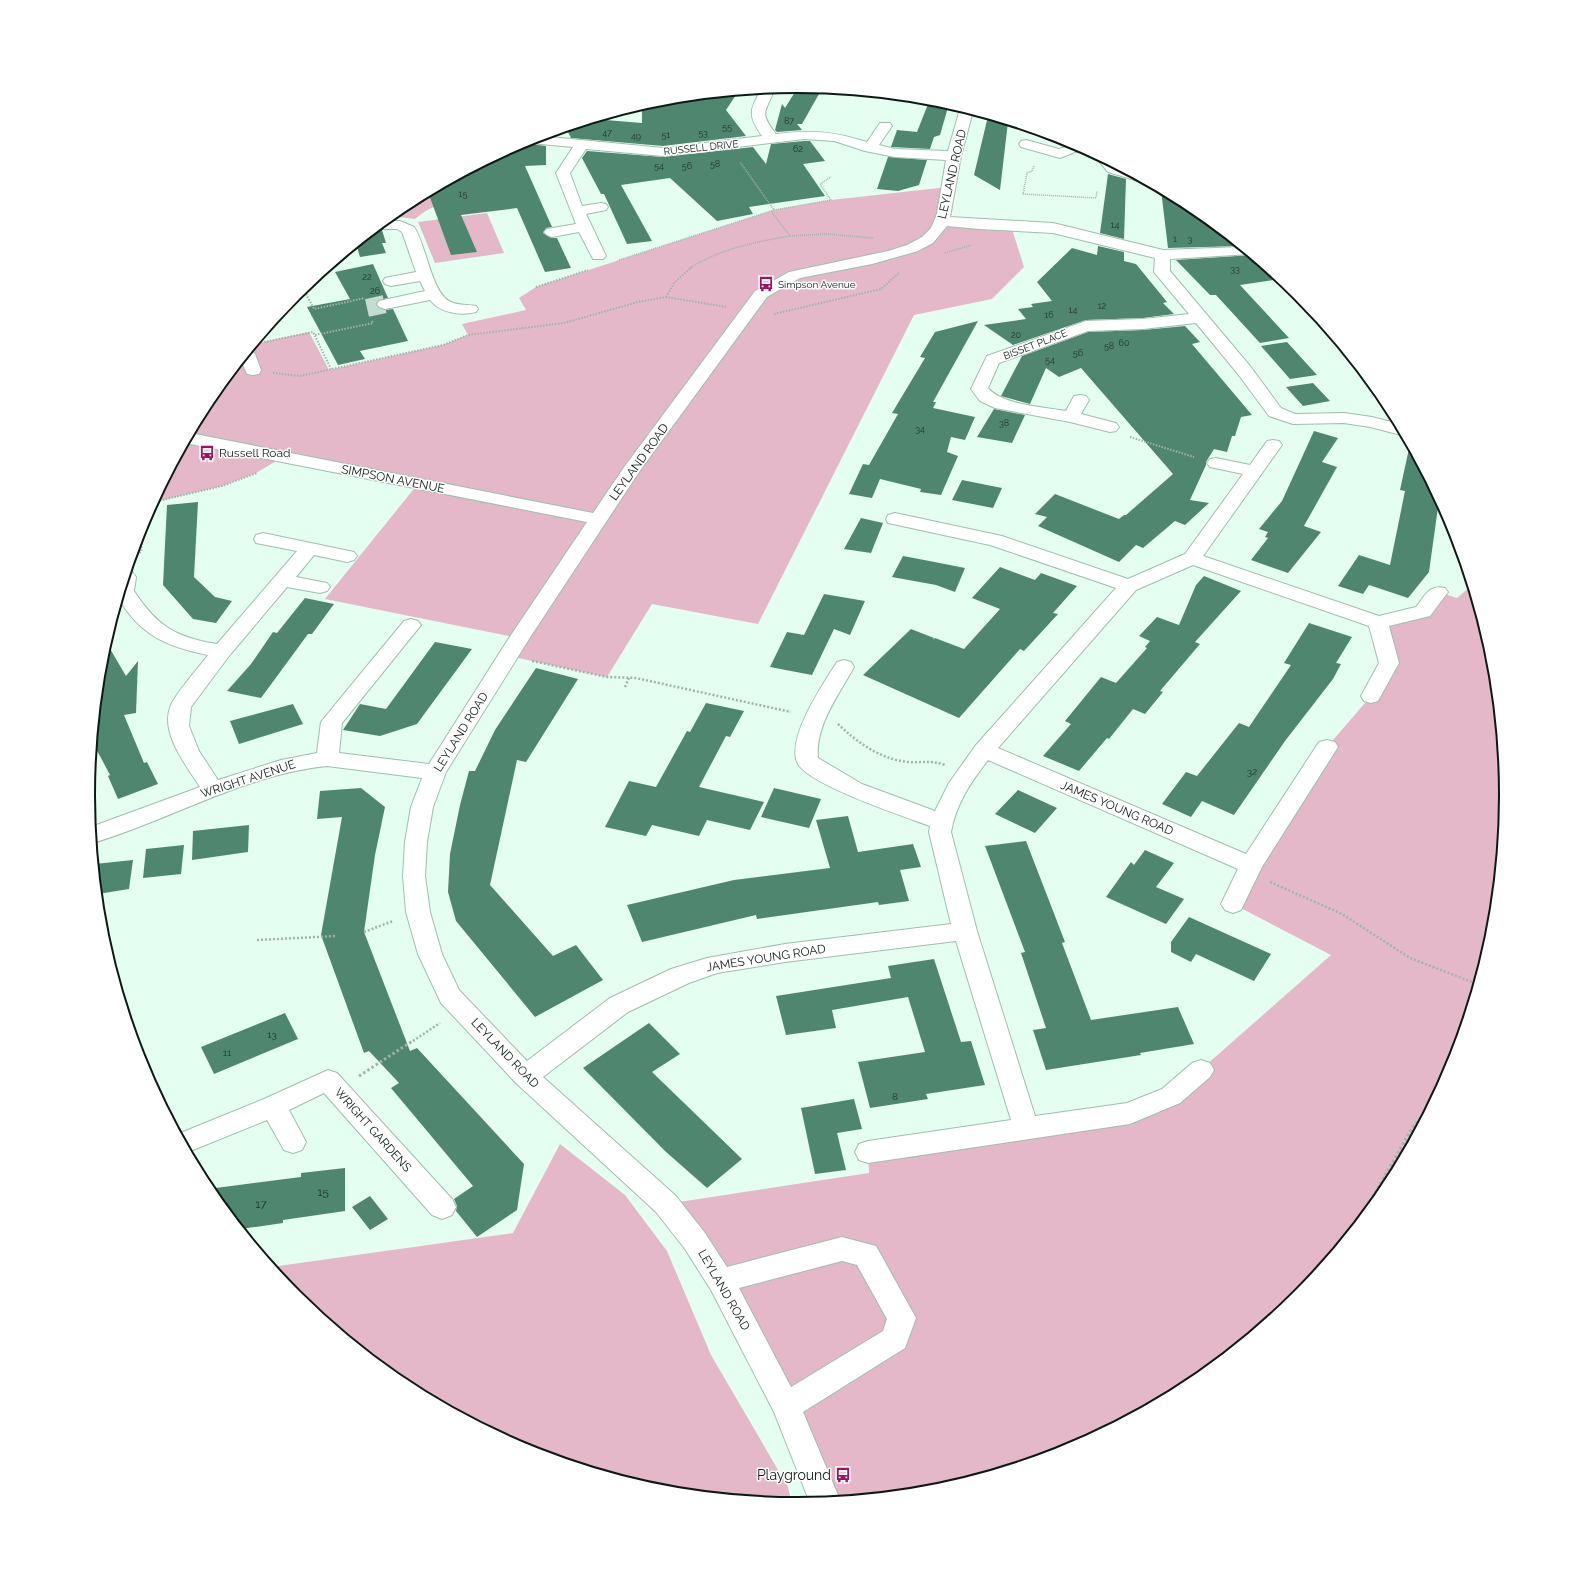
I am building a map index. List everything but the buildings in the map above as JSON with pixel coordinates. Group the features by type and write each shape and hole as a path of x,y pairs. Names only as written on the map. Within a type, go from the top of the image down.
{"street":[{"path":"765,94 758,105 758,120 772,139"},
{"name":"LEYLAND ROAD","path":"823,1496 786,1406 721,1281 695,1240 666,1204 525,1076 450,996 430,954 418,912 414,876 416,842 422,807 435,772 631,470 761,294 777,283 795,275 896,253 914,248 926,241 937,231 942,221 954,156 967,114"},
{"path":"870,148 885,126"},
{"name":"RUSSELL DRIVE","path":"543,140 662,152 804,135 835,137 849,144 895,153 954,156"},
{"path":"582,144 563,173 584,227 595,262"},
{"path":"1026,144 1058,160 1072,149"},
{"path":"577,211 601,207"},
{"path":"942,221 979,225 1053,228 1163,254 1206,254 1241,251"},
{"path":"388,225 400,225 409,230 424,276 441,303 450,308 470,309"},
{"path":"552,232 584,227"},
{"path":"1163,254 1162,272 1244,370 1274,412 1293,419 1344,418 1372,422 1396,429"},
{"path":"391,282 424,276"},
{"path":"385,304 435,294"},
{"name":"BISSET PLACE","path":"1110,427 1071,417 1001,404 986,397 979,389 993,360 1086,326 1143,324 1200,318"},
{"path":"248,358 253,370"},
{"path":"1071,417 1080,400"},
{"name":"SIMPSON AVENUE","path":"192,439 598,519"},
{"path":"1026,1128 965,931 940,832 941,820 966,774 984,750 1129,586 1192,558 1273,445"},
{"path":"1216,463 1254,471"},
{"path":"895,519 995,540 1129,586"},
{"path":"916,542 926,525"},
{"path":"263,539 347,556"},
{"path":"213,790 189,752 178,726 181,706 222,651 309,549"},
{"path":"1192,558 1378,622 1423,612 1438,592"},
{"path":"283,580 320,587"},
{"path":"126,589 140,614 160,632 187,645 222,651"},
{"path":"1371,696 1389,663 1378,622"},
{"path":"327,759 332,722 411,625"},
{"path":"844,667 815,718 806,744 807,761 826,776 887,803 941,820"},
{"path":"1233,904 1249,868 1327,747"},
{"name":"JAMES YOUNG ROAD","path":"984,750 1249,868"},
{"name":"WRIGHT AVENUE","path":"97,833 213,790 284,766 311,760 327,759 435,772"},
{"name":"JAMES YOUNG ROAD","path":"525,1076 619,1005 646,991 694,971 716,964 785,953 965,931"},
{"path":"868,1152 1130,1114 1171,1096 1201,1070"},
{"name":"WRIGHT GARDENS","path":"187,1142 273,1106 328,1080 442,1207"},
{"path":"273,1106 293,1142"},
{"path":"721,1281 842,1249 866,1255 902,1318 895,1339 786,1406"}],"path":[{"path":"728,145 774,210"},
{"path":"1058,160 1034,166 1032,170 1027,173 1022,194 1096,198 1097,191"},
{"path":"613,262 774,210 831,200 820,184 831,177"},
{"path":"771,211 790,236"},
{"path":"944,254 974,244 979,225"},
{"path":"666,297 670,287 680,276 700,262 726,251 756,242 790,236 827,234 869,237 896,242 914,248"},
{"path":"536,287 595,262"},
{"path":"253,370 300,376 443,345 468,335 564,323 638,302 666,297 749,312 772,314 881,289 905,269"},
{"path":"306,294 314,309 395,292 391,282"},
{"path":"261,343 313,332 315,334 373,322"},
{"path":"315,334 331,369"},
{"path":"1110,427 1125,435 1182,454 1216,463"},
{"path":"160,501 222,486 256,473 283,457"},
{"path":"137,554 141,552 142,543"},
{"path":"509,656 607,677 636,678 836,722 852,738 871,752 888,758 910,762 926,760 941,763 966,774"},
{"path":"624,687 629,678"},
{"path":"1249,868 1342,914 1410,958 1473,983"},
{"path":"364,932 418,912"},
{"path":"257,940 337,936"},
{"path":"337,1090 462,1009"},
{"path":"1375,1194 1412,1128 1419,1121"}],"shaded area":[{"path":"471,174 484,205 455,203 439,205 424,212 415,219 399,217 446,187"},
{"path":"948,187 942,221 1011,226 1024,267 992,299 914,315 758,624 652,604 607,677 509,656 519,638 325,599 417,485 283,457 256,473 222,486 160,501 189,444 213,405 260,343 309,332 329,370 443,345 468,335 462,324 526,310 519,298 536,287 774,210 831,200"},
{"path":"487,213 504,253 435,263 418,222"},
{"path":"1468,589 1486,658 1493,703 1499,795 1493,887 1486,932 1475,977 1462,1021 1446,1064 1427,1105 1405,1146 1381,1185 1325,1258 1260,1323 1187,1379 1148,1403 1107,1425 1066,1444 1023,1460 979,1473 934,1484 889,1491 822,1496 666,1204 869,1173 868,1152 1171,1096 1331,955 1233,904 1327,747 1371,696 1389,663 1378,622 1423,612 1438,592 1457,598"},
{"path":"560,1144 625,1195 667,1251 711,1355 788,1487 790,1497 705,1491 660,1484 571,1460 528,1444 487,1425 446,1403 407,1379 334,1323 277,1266 513,1233"}],"tunnel":[{"path":"367,308 385,304"}],"place":[{"name":"Simpson Avenue","path":"766,284"},
{"name":"Russell Road","path":"207,453"},
{"name":"Playground","path":"843,1475"}]}
